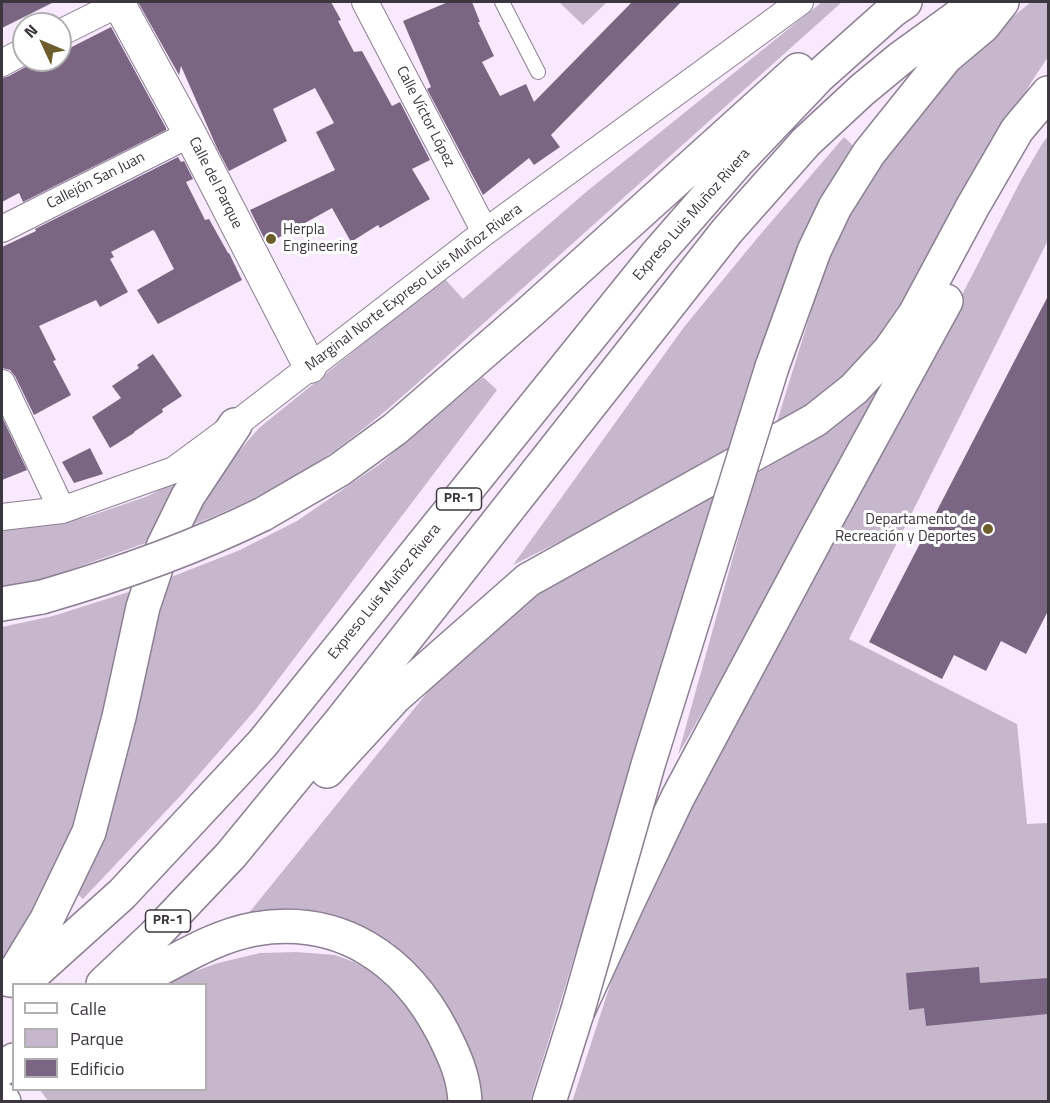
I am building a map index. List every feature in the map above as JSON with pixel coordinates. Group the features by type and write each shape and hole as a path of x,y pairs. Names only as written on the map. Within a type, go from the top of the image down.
{"highway":[{"name":"PR-1","path":"104,983 155,935 231,855 341,721 727,231 806,142 902,57 978,2"},
{"path":"549,1101 577,1013 648,765 772,368 814,251 835,207 868,153 946,57 983,26 1002,2"},
{"path":"2,604 42,597 136,568 228,531 263,514 339,470 395,429 530,312 832,40 898,6"},
{"name":"Expreso Luis Muñoz Rivera","path":"23,983 122,894 262,744 672,237 739,160 818,77 898,6"},
{"path":"231,855 291,810 395,697 528,580 815,420 854,389 890,350 915,314 1017,130 1048,93"},
{"path":"577,1013 678,797 986,227 1048,93"},
{"path":"2,994 47,920 89,831 119,717 144,608 163,547 188,496 235,425"},
{"path":"132,983 200,948 253,929 281,926 310,927 335,933 358,942 382,959 424,1000 455,1058 462,1078 465,1101"}],"street":[{"path":"72,27 120,2"},
{"name":"Calle del Parque","path":"120,2 310,366"},
{"name":"Calle Víctor López","path":"366,2 485,232"},
{"name":"Marginal Norte Expreso Luis Muñoz Rivera","path":"2,518 62,510 174,470 485,232 800,2"},
{"name":"Callejón San Juan","path":"2,229 190,134"},
{"path":"2,383 62,510"}],"lane":[{"path":"502,2 538,72"}],"green space":[{"path":"559,2 607,2 583,25"},
{"path":"822,2 842,2 381,415 335,450 287,481 251,500 188,527 206,496 234,457 259,428 444,278 463,299 586,192"},
{"path":"1031,2 1048,2 1048,57 1030,84 939,253 876,351 774,431 832,244 887,150 968,54"},
{"path":"1048,136 1048,240 849,639 1017,724 1027,824 1048,823 1048,1101 572,1102 612,979 678,830 853,507 1021,180"},
{"path":"844,137 859,151 726,459 513,565 684,327"},
{"path":"904,345 861,434 678,755 756,474 810,443 856,404"},
{"path":"483,377 497,390 256,709 183,793 83,899 76,893 166,579 240,550 297,521 380,464"},
{"path":"177,483 154,540 47,578 2,588 2,530 87,517 148,496"},
{"path":"717,491 530,1101 49,1102 41,1091 207,1091 207,983 168,983 187,974 218,963 260,953 296,952 335,955 375,973 394,944 358,925 327,917 248,914 469,641 505,606"},
{"path":"135,590 83,811 19,944 2,960 2,627 53,616"}],"building":[{"path":"2,2 54,2 34,12 12,12 12,23 2,28"},
{"path":"138,2 331,2 354,52 362,51 392,106 400,102 430,160 412,169 430,199 380,228 378,225 351,242 332,208 267,244 250,210 335,170 316,132 334,123 315,88 273,109 287,141 229,171 181,66 179,75"},
{"path":"448,2 472,2 480,22 478,22 494,56 482,62 500,96 526,84 534,102 632,2 681,2 551,135 560,147 534,165 529,158 483,195 427,89 431,87 403,21"},
{"path":"111,27 166,130 23,202 19,193 2,202 2,78 16,72 72,72 72,47"},
{"path":"178,157 181,162 184,161 193,179 186,182 205,220 209,219 242,280 158,324 137,290 174,269 155,232 153,230 111,252 114,257 110,259 128,292 100,307 96,300 39,326 56,360 53,361 71,395 34,415 15,376 10,370 2,368 2,247"},
{"name":"Departamento de Recreación y Deportes","path":"1048,296 1048,611 1026,654 1001,641 986,671 954,655 942,679 869,642"},
{"path":"153,354 182,396 162,409 163,412 134,433 110,448 92,417 121,398 112,386 139,368 137,365"},
{"path":"2,417 27,470 2,480"},
{"path":"90,448 103,474 74,483 62,462"},
{"path":"979,967 980,983 1048,978 1048,1014 926,1026 924,1008 909,1010 906,973"}],"place":[{"name":"Herpla Engineering","path":"271,239"},
{"name":"Departamento de Recreación y Deportes","path":"988,529"}]}
